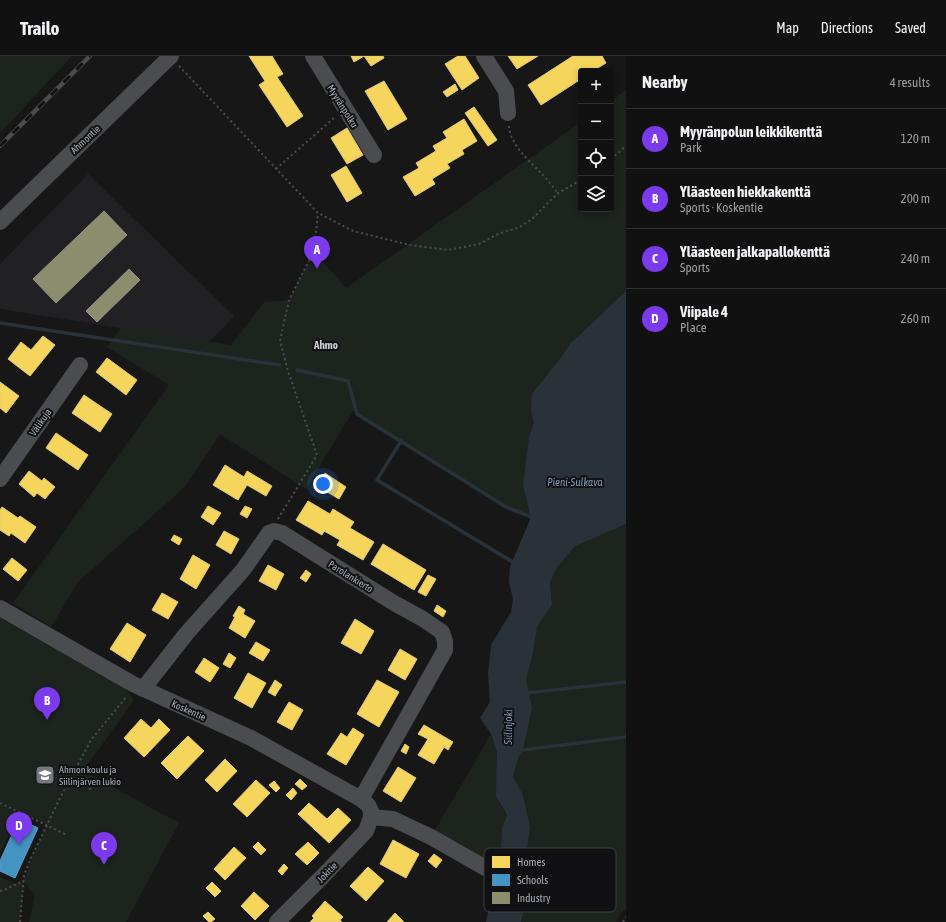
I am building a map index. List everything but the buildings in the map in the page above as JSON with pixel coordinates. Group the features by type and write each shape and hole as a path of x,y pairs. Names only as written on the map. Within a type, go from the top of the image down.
{"street":[{"name":"Ahmontie","path":"0,222 171,56"},
{"name":"Myyränpolku","path":"313,56 374,155"},
{"path":"484,56 506,90 508,113"},
{"name":"Välikuja","path":"0,479 80,365"},
{"name":"Parolankierto","path":"269,533 274,531 282,533 442,632 445,641 445,650 361,799"},
{"path":"138,686 243,570 269,533"},
{"name":"Koskentie","path":"0,608 138,686 251,738 361,799 368,805 371,811 371,817"},
{"path":"371,817 393,819 431,837 484,867"},
{"name":"Jokitie","path":"277,922 322,878 366,831 371,817"}],"path":[{"path":"171,56 318,213 353,231 410,245 448,250 479,244 498,234 520,227 532,219 558,193 578,182"},
{"path":"276,169 345,108"},
{"path":"508,113 509,132 523,155 544,176 558,193"},
{"path":"614,156 626,146"},
{"path":"269,533 317,455 288,371 280,341 289,300 314,251 318,213"},
{"path":"20,922 24,875 46,825 92,740 128,694 138,686"},
{"path":"72,778 92,790"},
{"path":"0,803 67,835"},
{"path":"0,891 23,881"},
{"path":"623,922 626,917"}],"shaded area":[{"path":"0,56 72,56 0,133"},
{"path":"626,90 626,416 531,517 506,507 353,411 306,489 220,434 185,487 78,582 51,627 13,603 169,385 107,347 121,328 231,345 264,302 289,300 314,251 346,288 578,124 578,212 614,212 614,99"},
{"path":"88,174 234,316 209,342 0,309 0,264"},
{"path":"626,435 626,911 623,910 616,922 521,922 524,912 616,912 616,848 527,848 530,827 523,795 513,776 519,756 523,750 526,680 533,653 537,627 552,605 550,583 556,569 575,546"},
{"name":"Ahmon koulu ja Siilinjärven lukio","path":"0,618 124,687 134,700 83,771 179,823 126,922 29,922 35,895 24,881 20,922 0,922 0,877 16,884 23,881 46,825 20,812 0,853"},
{"path":"491,734 497,751 500,804 507,815 502,828 501,848 484,848 484,865 431,837"}],"water":[{"name":"Pieni-Sulkava","path":"626,291 626,524 575,546 556,569 550,583 552,605 537,627 533,653 526,680 532,707 523,750 519,756 513,776 523,795 530,827 527,848 501,848 502,828 507,815 496,796 497,751 491,734 480,718 490,702 488,674 491,645 511,612 513,599 509,583 510,567 531,517 523,486 529,437 534,423 531,411 532,394 571,343"},
{"name":"Pieni-Sulkava","path":"488,912 524,912 521,922 486,922"}],"waterway":[{"path":"0,323 279,365"},
{"path":"297,370 348,381 357,414 506,507 531,517"},
{"path":"401,441 377,480 516,564"},
{"path":"526,693 626,682"},
{"path":"520,749 523,750 626,737"}],"railway":[{"path":"0,146 90,56"}],"place":[{"name":"Myyränpolun leikkikenttä","path":"317,269"},
{"name":"Yläasteen hiekkakenttä","path":"47,720"},
{"name":"Ahmon koulu ja Siilinjärven lukio","path":"45,775"},
{"name":"Viipale 4","path":"19,845"},
{"name":"Yläasteen jalkapallokenttä","path":"104,865"}],"district":[{"name":"Ahmo","path":"326,345"}],"water label":[{"name":"Siilinjoki","path":"508,727"}]}
